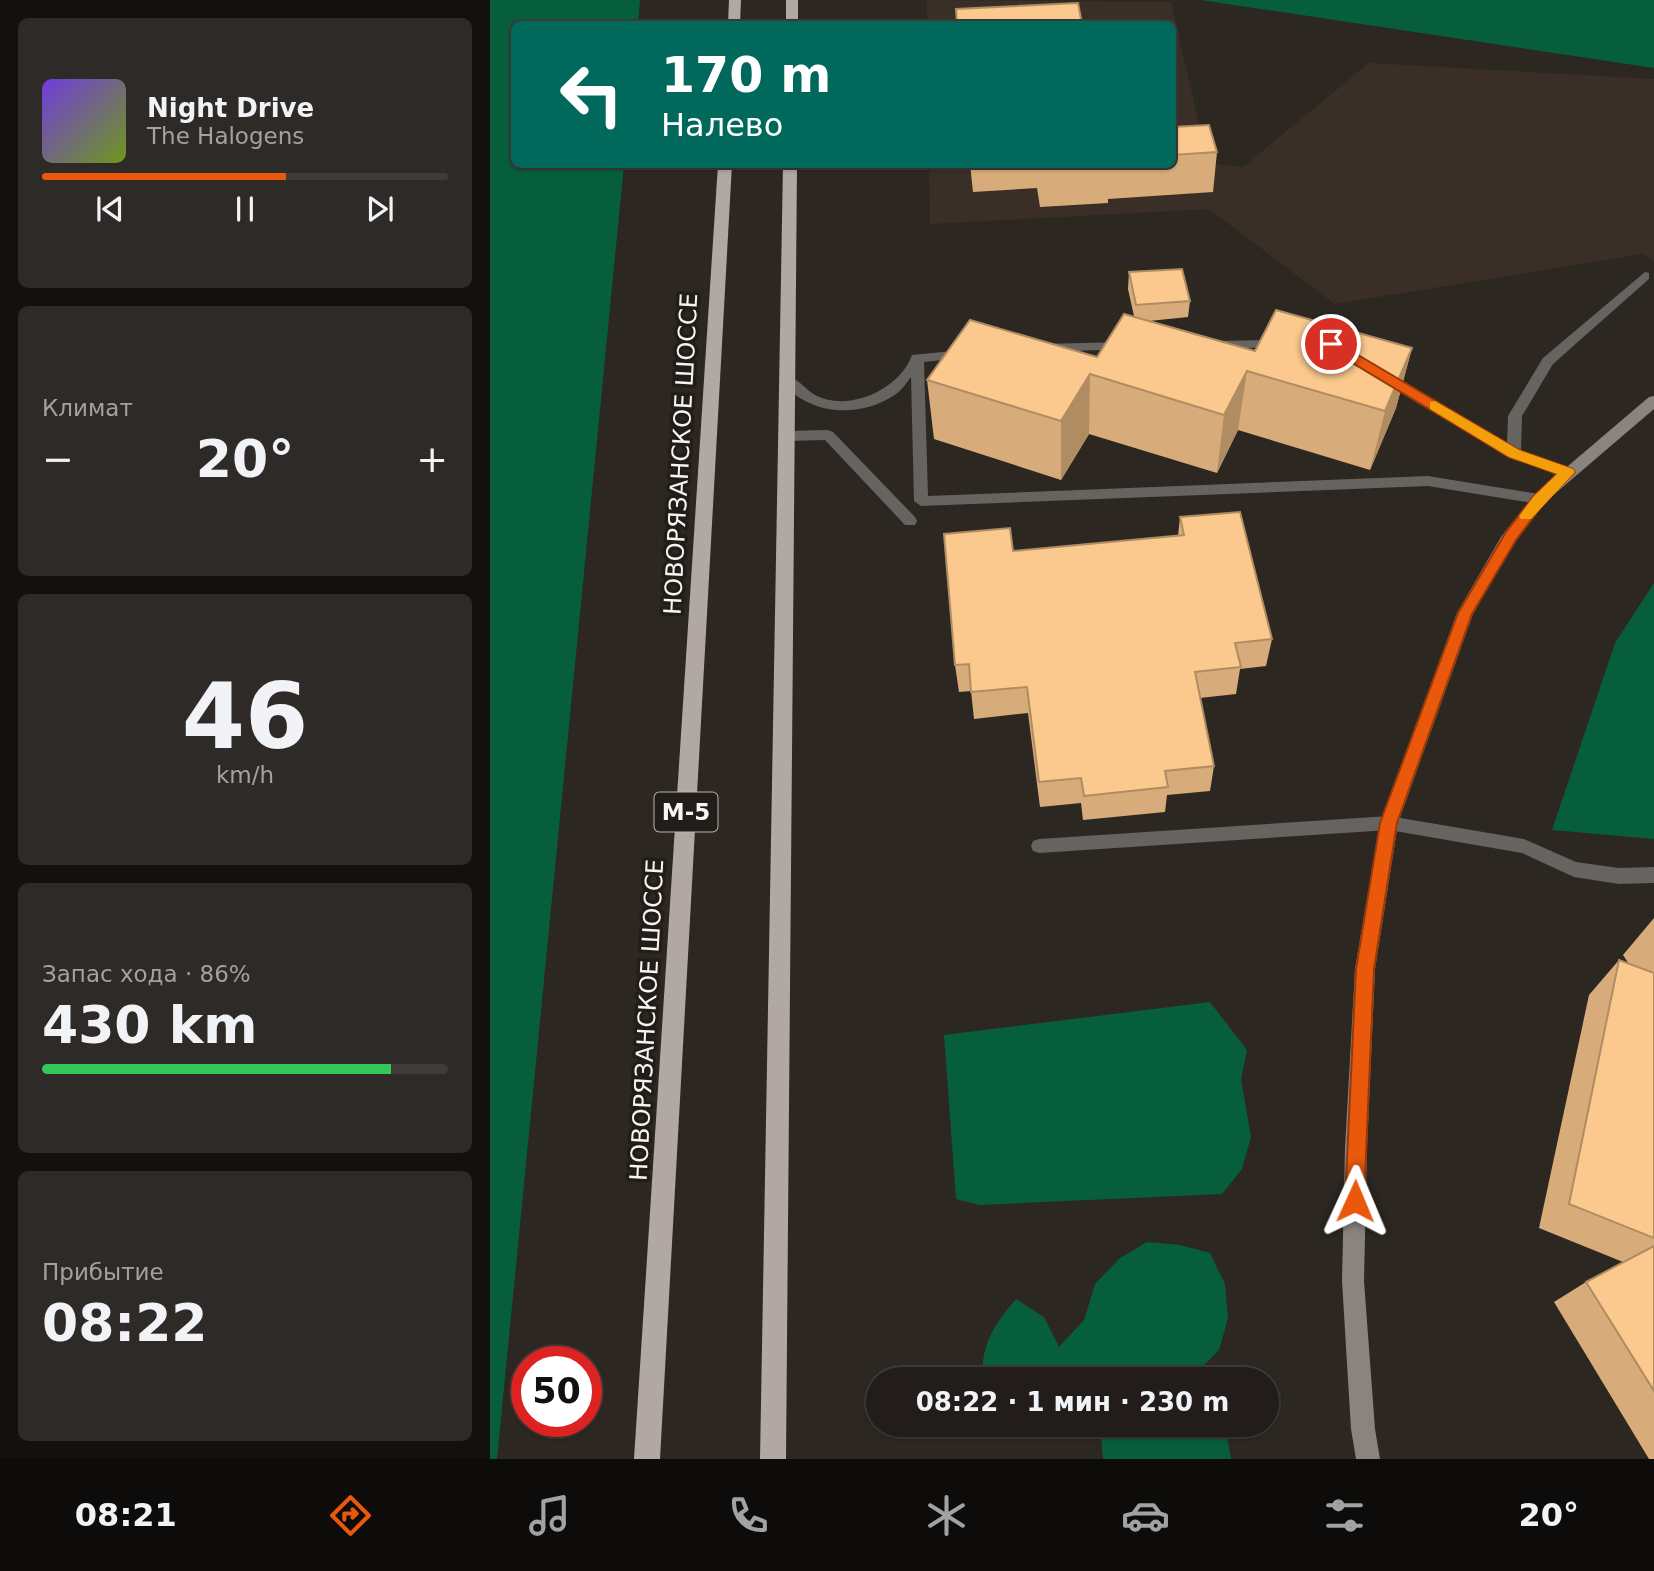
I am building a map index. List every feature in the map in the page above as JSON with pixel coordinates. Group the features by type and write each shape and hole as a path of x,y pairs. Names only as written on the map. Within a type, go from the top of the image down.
{"highway":[{"path":"734,21 735,0"},
{"path":"792,0 792,21"},
{"name":"НОВОРЯЗАНСКОЕ ШОССЕ","path":"647,1459 725,168"},
{"path":"773,1459 790,168"}],"main road":[{"path":"1368,1459 1363,1429 1353,1281 1356,1148 1365,969 1389,823 1465,613 1507,541 1539,499 1654,401"}],"lane":[{"path":"1514,454 1515,416 1548,361 1645,276"},
{"path":"1195,345 1290,344"},
{"path":"1033,348 1141,346"},
{"path":"787,380 809,398 829,406 865,403 893,390 918,361 917,358 981,352"},
{"path":"918,361 921,501 1428,481 1539,499"},
{"path":"1367,365 1514,454 1568,472"},
{"path":"786,436 828,435 910,521"},
{"path":"1039,846 1389,823 1524,846 1574,869 1619,876 1654,875"}],"shaded area":[{"path":"927,0 1171,2 1175,21 927,21"},
{"path":"1176,24 1208,163 1243,167 1369,63 1654,79 1654,261 1643,254 1335,304 1209,209 930,224 929,168 1176,168"}],"green space":[{"path":"490,0 640,0 638,21 511,21 511,168 624,168 497,1459 490,1459"},
{"path":"1201,0 1654,0 1654,68"},
{"path":"1654,583 1654,839 1552,830 1615,643"},
{"path":"1210,1002 1247,1050 1241,1079 1251,1137 1242,1169 1222,1194 980,1205 956,1199 944,1035"},
{"path":"1147,1242 1180,1245 1210,1253 1225,1284 1228,1318 1219,1350 1203,1366 983,1367 990,1336 1016,1299 1044,1317 1059,1347 1084,1320 1095,1284 1120,1258"},
{"path":"1101,1437 1227,1437 1231,1459 1103,1459"}],"building":[{"path":"1078,3 1081,21 957,21 956,9"},
{"path":"1209,125 1217,152 1176,155 1176,127"},
{"path":"1182,269 1190,301 1136,305 1129,272"},
{"path":"1276,310 1412,348 1385,411 1247,371 1224,415 1090,374 1061,421 927,380 970,320 1097,357 1124,314 1255,351"},
{"path":"1240,512 1272,639 1235,643 1241,667 1195,672 1214,766 1165,771 1168,787 1084,796 1081,778 1039,782 1027,687 971,692 969,664 955,665 944,534 1010,528 1013,551 1184,535 1180,517"},
{"path":"1619,960 1654,973 1654,1238 1569,1204"},
{"path":"1654,1246 1654,1391 1586,1282"}],"slow traffic":[{"path":"1435,406 1514,454 1568,472 1539,499 1526,516"}],"route":[{"path":"1331,344 1514,454 1568,472 1539,499 1511,536 1465,613 1389,823 1365,969 1355,1201"}]}
